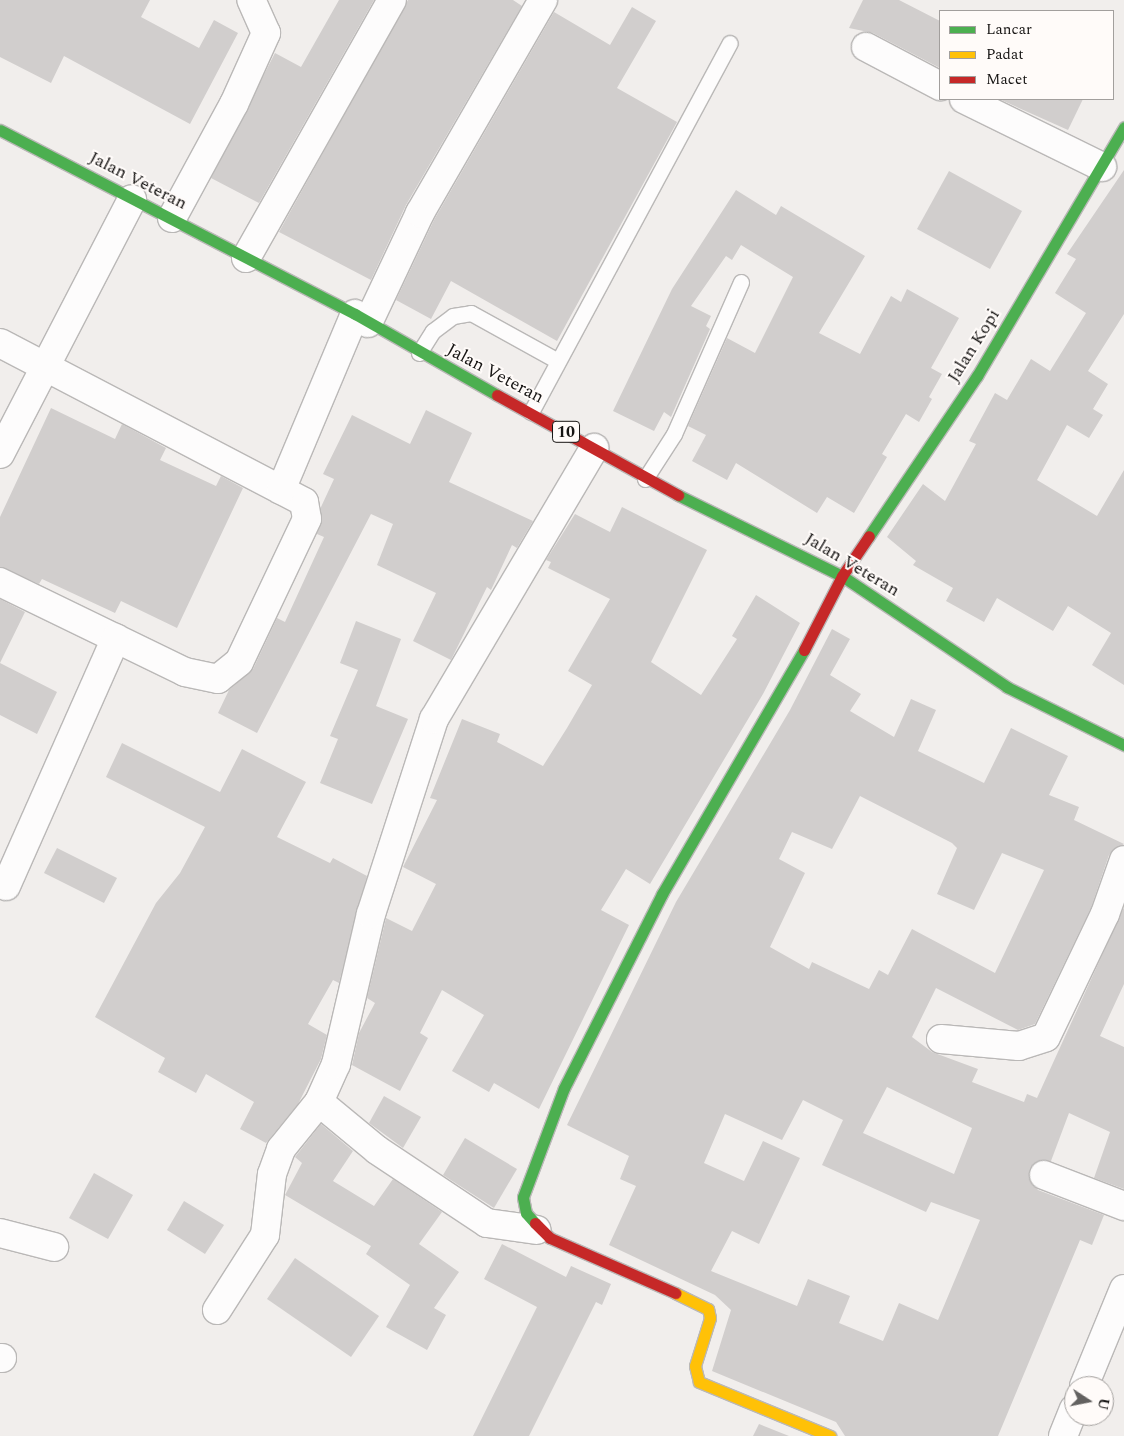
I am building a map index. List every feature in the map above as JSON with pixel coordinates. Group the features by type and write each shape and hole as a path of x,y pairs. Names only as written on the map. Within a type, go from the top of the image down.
{"main road":[{"name":"Jalan Kopi","path":"537,1230 526,1214 523,1196 564,1088 662,894 777,702 842,576 977,376 1124,127"},
{"name":"Jalan Veteran","path":"0,130 172,218 362,319 419,353 531,412 645,479 842,576 1007,688 1124,745"},
{"path":"537,1230 704,1306 710,1318 695,1366 699,1382 830,1436"}],"street":[{"path":"172,218 234,104 266,33 250,0"},
{"path":"246,258 392,0"},
{"path":"280,490 362,319 420,212 543,0"},
{"path":"866,47 939,85"},
{"path":"966,100 1102,167"},
{"path":"0,454 132,199"},
{"path":"0,343 304,502 307,519 231,673 218,678 185,672 0,582"},
{"path":"217,1310 265,1235 272,1174 281,1150 319,1102 336,1064 371,914 434,720 594,448"},
{"path":"6,886 116,638"},
{"path":"941,1039 1018,1046 1046,1037 1105,914 1124,860"},
{"path":"319,1102 378,1150 486,1223 537,1230"},
{"path":"1044,1174 1124,1206"},
{"path":"0,1233 54,1247"},
{"path":"1088,1376 1124,1289"}],"lane":[{"path":"531,412 730,43"},
{"path":"645,479 674,434 741,282"},
{"path":"419,353 433,331 453,316 471,313 558,361"}],"building":[{"path":"0,0 150,0 141,17 199,48 214,20 238,33 190,124 64,56 51,83 0,57"},
{"path":"339,0 374,0 259,203 211,178 275,53 301,67"},
{"path":"408,0 513,0 522,6 406,205 371,280 279,232"},
{"path":"863,0 899,0 939,20 939,67 873,33 849,28"},
{"path":"632,7 656,21 617,88 677,122 557,341 451,281 431,319 396,300 434,220 554,12 610,45"},
{"path":"1001,100 1083,100 1068,130"},
{"path":"1124,170 1124,314 1088,371 1108,384 1093,409 1103,415 1089,438 1067,425 1037,480 1097,516 1124,470 1124,685 1092,665 1111,633 1068,606 1053,631 997,598 984,622 946,601 953,588 913,565 916,561 887,537 923,484 945,501 976,444 969,441 995,393 1007,400 1031,359 1050,371 1086,313 1055,293 1076,259 1067,254"},
{"path":"949,171 1022,211 990,269 917,229"},
{"path":"736,190 776,215 781,206 865,256 819,333 860,354 891,296 901,302 907,289 959,318 931,368 942,374 929,397 932,399 919,422 906,414 882,454 887,457 854,513 827,497 817,513 736,463 727,480 692,461 706,435 688,426 727,338 755,353 793,277 741,245 732,260 726,256 691,306 711,316 706,326 710,329 671,417 664,412 654,431 613,411 672,289"},
{"path":"51,408 115,439 122,424 166,448 160,460 216,486 221,476 243,488 177,628 121,601 115,613 42,579 39,584 0,567 0,517"},
{"path":"426,410 472,433 449,482 533,521 517,548 512,545 491,590 487,587 451,660 413,641 436,593 377,565 393,524 371,514 257,733 218,713 229,690 253,669 277,618 285,622 324,537 317,534 321,507 334,479 323,474 352,415 410,444"},
{"path":"622,507 707,550 651,662 701,695 737,639 732,636 756,595 800,623 763,694 650,884 626,869 601,910 629,925 539,1109 494,1083 489,1092 452,1071 484,1015 442,990 420,1033 428,1038 400,1091 352,1065 359,1033 375,1003 367,998 386,918 412,931 436,884 403,867 437,800 430,798 462,719 500,734 497,742 543,766 567,728 592,685 568,671 610,599 548,568 551,562 546,560 575,514 610,532"},
{"path":"0,599 25,612 0,663"},
{"path":"356,621 401,639 376,706 408,719 372,804 320,783 338,739 330,736 358,670 340,663"},
{"path":"832,629 850,639 830,675 861,694 850,711 894,737 911,699 936,710 918,751 984,783 1011,728 1068,756 1049,795 1079,807 1074,820 1124,844 1109,855 1091,908 1035,1024 1018,1030 936,988 912,1037 932,1052 978,1069 972,1082 1024,1102 1027,1094 1037,1098 1124,907 1124,984 1100,1036 1124,1047 1124,1189 1094,1178 1110,1132 1069,1113 1051,1161 1035,1163 1029,1178 1038,1190 1104,1215 1092,1245 1080,1240 998,1436 845,1436 836,1422 712,1371 731,1310 715,1295 609,1245 636,1186 620,1179 629,1156 567,1125 676,902 790,710","holes":["860,796 952,843 957,848 937,894 974,910 1002,853 1044,870 995,973 912,929 888,975 879,970 869,989 812,962 809,969 770,947 805,873 779,859 792,832 832,849","887,1087 972,1128 954,1174 863,1133","803,1100 843,1120 822,1165 926,1212 931,1202 980,1220 938,1320 899,1303 883,1341 839,1323 850,1296 808,1279 797,1306 711,1271 732,1231 759,1244 800,1158 763,1141 744,1181 704,1163 725,1114 782,1140"]},
{"path":"0,663 57,692 37,734 0,715"},
{"path":"122,743 220,792 242,749 306,782 277,837 330,863 333,858 367,876 339,983 333,980 308,1024 327,1035 321,1059 298,1104 266,1143 240,1129 254,1102 206,1074 196,1093 158,1072 165,1058 95,1017 156,903 180,873 205,827 106,777"},
{"path":"57,848 117,878 104,903 44,873"},
{"path":"384,1096 421,1117 403,1148 369,1123"},
{"path":"321,1124 353,1151 333,1181 374,1206 393,1179 442,1212 419,1244 459,1272 434,1308 446,1315 427,1350 386,1327 410,1285 366,1254 371,1246 285,1195 302,1163 295,1157"},
{"path":"465,1138 517,1169 494,1208 443,1175"},
{"path":"94,1173 133,1195 108,1239 69,1218"},
{"path":"184,1201 224,1225 205,1254 167,1230"},
{"path":"502,1244 566,1277 571,1266 611,1284 602,1305 596,1302 529,1436 473,1436 537,1307 484,1279"},
{"path":"295,1258 379,1316 351,1357 267,1299"},
{"path":"759,1424 789,1436 753,1436"}],"traffic: fast":[{"path":"869,536 977,376 1124,127"},
{"path":"0,130 355,314 497,395"},
{"path":"678,495 842,576 1007,687 1124,745"},
{"path":"535,1223 526,1213 523,1197 564,1088 662,894 804,650"}],"traffic: slow":[{"path":"675,1293 708,1309 710,1318 695,1366 699,1382 830,1436"}],"traffic: jam":[{"path":"497,395 678,495"},
{"path":"804,650 842,576 869,536"},
{"path":"535,1223 550,1238 675,1293"}]}
